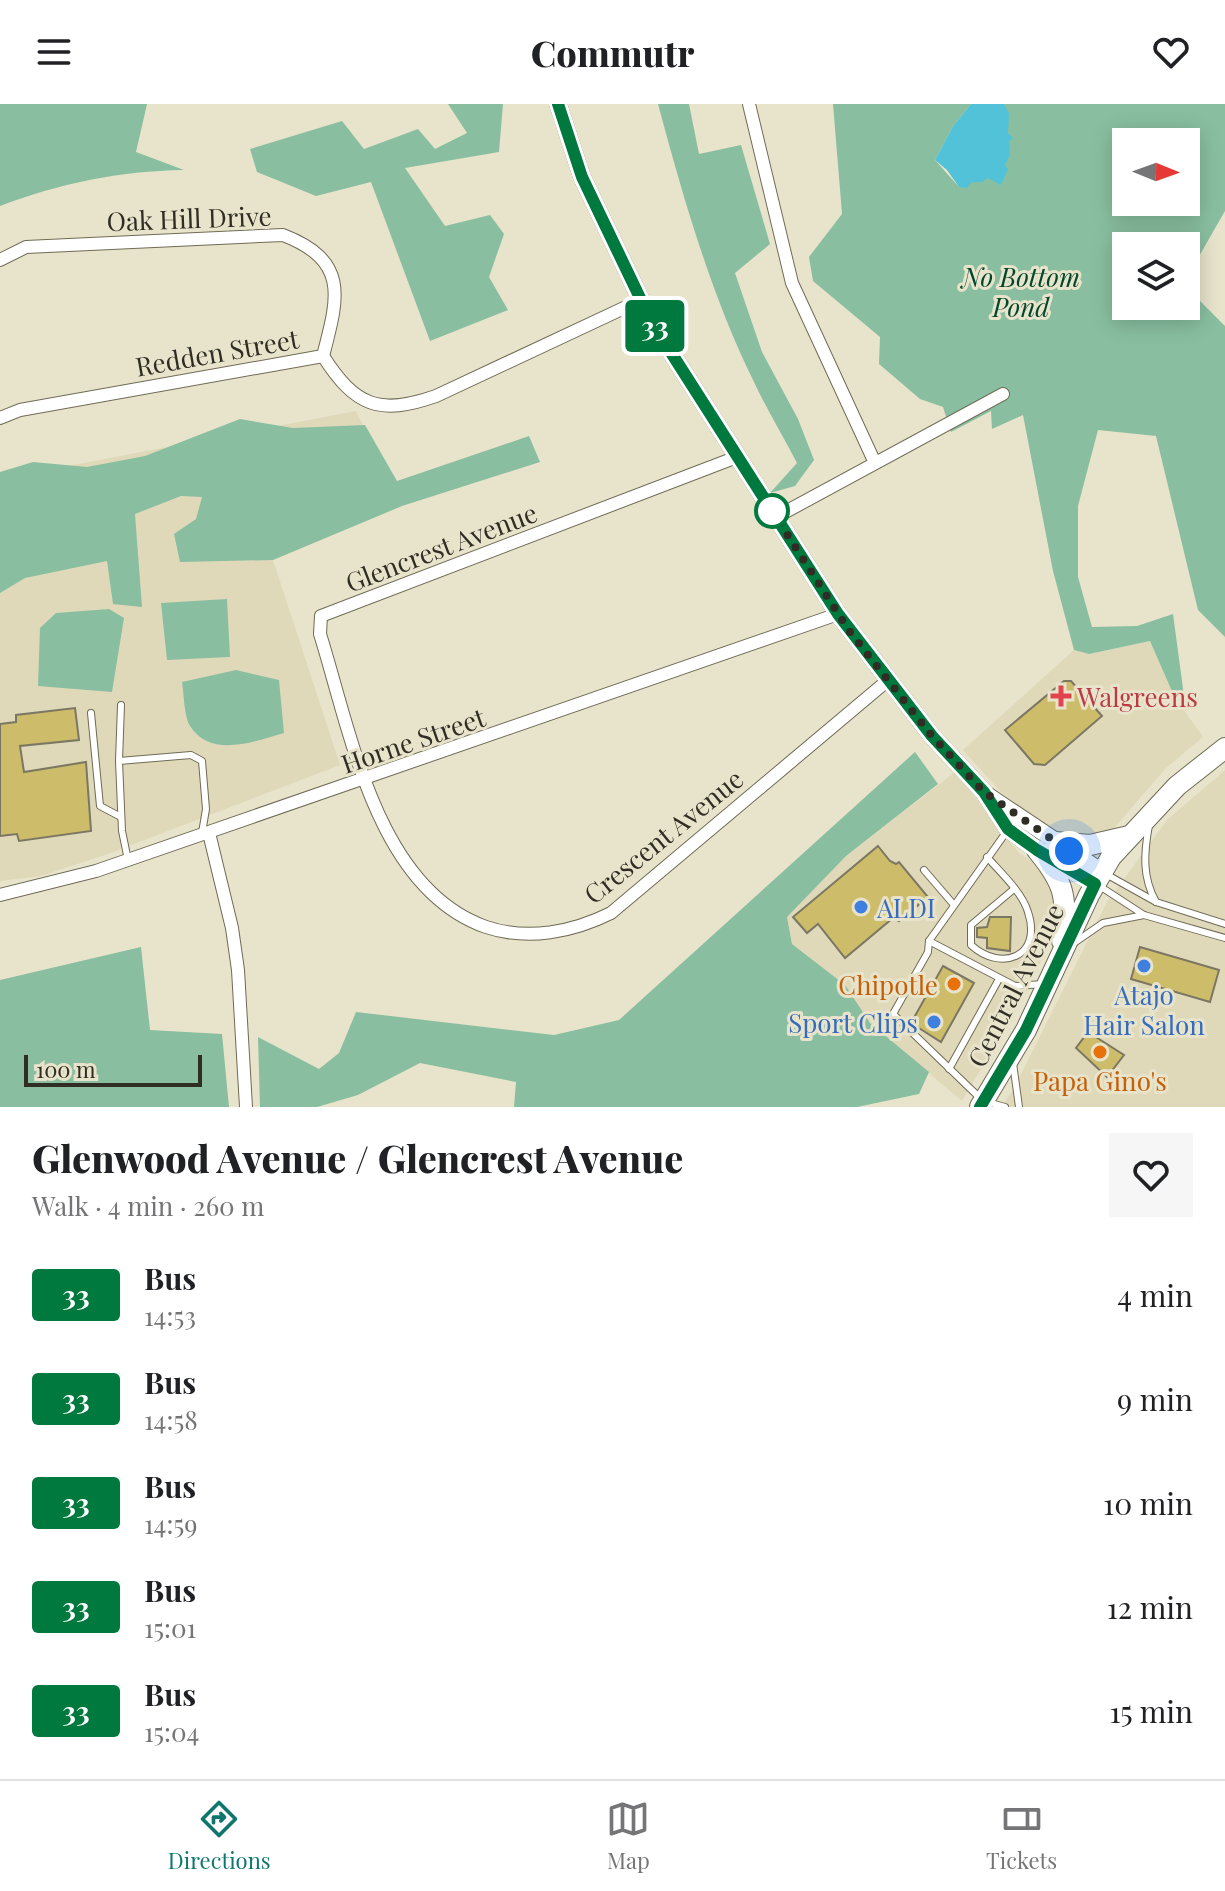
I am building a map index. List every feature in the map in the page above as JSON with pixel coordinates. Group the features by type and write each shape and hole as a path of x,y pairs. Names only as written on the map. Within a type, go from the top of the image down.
{"main road":[{"name":"Central Avenue","path":"984,1105 1049,983 1098,878 1151,812 1177,786 1225,748"},
{"path":"1061,957 1064,891 1046,846 1090,845 1129,836"}],"street":[{"path":"558,104 582,177 641,300 838,614 887,681 1012,821 1098,878"},
{"path":"749,104 792,283 875,463"},
{"name":"Oak Hill Drive","path":"0,260 26,247 283,235 305,244 319,255 334,278 335,306 323,356"},
{"name":"Redden Street","path":"1,415 323,356 336,377 357,397 382,406 410,404 436,396 641,300"},
{"path":"776,517 1003,394"},
{"name":"Glencrest Avenue","path":"366,780 320,634 318,624 321,616 737,457"},
{"name":"Horne Street","path":"0,895 39,887 205,835 838,614"},
{"name":"Crescent Avenue","path":"366,780 393,846 425,889 447,907 472,922 499,931 528,934 557,931 587,925 611,913 887,681"},
{"path":"205,835 232,928 238,970 246,1107"}],"lane":[{"path":"121,705 121,817 128,860"},
{"path":"91,713 100,806 121,817"},
{"path":"119,761 191,755 202,761 205,835"},
{"path":"1151,812 1144,857 1147,882 1156,902"},
{"path":"1005,1107 984,1105 893,1014 928,952 929,941 1012,821"},
{"path":"987,857 1014,889 1028,911 1028,949 1017,957 988,957 971,945 971,925 1014,889"},
{"path":"924,870 954,905"},
{"path":"1098,878 1156,902 1225,924"},
{"path":"1098,878 1144,915 1225,938"},
{"path":"1061,957 1077,940 1103,923 1144,915"},
{"path":"929,941 999,979 1025,987 1049,983"},
{"path":"980,970 988,957"},
{"path":"949,1069 999,979"},
{"path":"1012,1055 1019,1107"}],"shaded area":[{"path":"356,411 402,506 273,560 340,765 108,854 41,876 0,881 0,479"},
{"path":"1150,641 1174,696 1203,737 1165,769 1110,833 1085,841 1065,836 1039,822 1000,791 963,750 1074,650 1089,654"},
{"path":"1225,770 1225,1107 1001,1107 1014,1088 1107,902 1167,820"},
{"path":"955,772 1019,853 1051,873 1058,923 1025,996 962,1101 870,1023 844,985 792,944 787,916 846,856"}],"green space":[{"path":"0,104 147,104 136,152 184,170 90,180 0,206"},
{"path":"448,104 503,104 499,152 405,168 445,226 490,215 504,234 489,277 508,310 430,341 371,182 316,196 257,172 250,149 342,121 364,149 418,129 435,149 467,133"},
{"path":"658,104 689,104 699,154 741,145 770,244 735,273 762,352 798,419 814,460 795,486 770,493 797,463 759,392 724,315 688,210"},
{"name":"No Bottom Pond","path":"833,104 971,104 953,126 935,160 959,187 1005,165 1009,140 1004,104 1225,104 1225,211 1200,255 1200,232 1112,232 1112,320 1200,320 1200,301 1225,326 1225,637 1198,610 1156,436 1098,430 1078,506 1078,577 1092,627 1137,626 1173,614 1186,711 1174,696 1150,641 1089,654 1074,650 1053,571 1023,415 992,429 991,411 951,432 943,407 920,399 879,364 880,337 813,281 809,257 842,214"},
{"path":"240,419 293,428 365,425 397,481 529,436 540,462 402,506 273,560 180,562 174,534 196,519 202,497 181,496 135,514 142,607 113,604 107,561 25,578 0,593 0,472 33,462 87,467 145,456"},
{"path":"227,599 230,657 167,660 161,603"},
{"path":"109,609 124,618 112,692 38,686 40,628 56,613"},
{"path":"236,670 279,680 284,733 247,743 221,745 199,736 190,726 182,682"},
{"path":"915,752 938,784 846,856 787,917 792,944 845,985 870,1023 929,1072 919,1094 857,1107 514,1107 516,1082 420,1063 358,1095 317,1107 260,1107 258,1037 319,1069 339,1053 356,1012 554,1035 619,1020"},
{"path":"141,947 150,1030 222,1034 229,1107 0,1107 0,980"}],"water":[{"path":"971,104 1004,104 1009,113 1008,133 1013,138 1009,141 1010,155 1005,165 1008,169 1001,185 988,178 982,182 972,182 967,188 959,187 935,160 953,126"}],"building":[{"name":"Walgreens","path":"1064,681 1071,681 1102,716 1045,765 1034,764 1005,730"},
{"path":"75,708 79,740 20,746 24,772 86,762 91,831 19,841 17,834 0,836 0,724 16,722 16,715"},
{"name":"ALDI","path":"878,846 890,861 899,862 928,897 899,921 893,918 845,958 818,924 807,933 793,917"},
{"path":"990,917 1011,917 1010,951 987,948 987,938 977,937 977,928 987,927"},
{"path":"1140,947 1219,970 1210,1002 1131,979"},
{"path":"943,966 974,983 941,1042 911,1023"},
{"name":"Papa Gino's","path":"1088,1032 1124,1055 1107,1077 1076,1048"}],"bus line":[{"name":"33","path":"558,104 582,177 641,300 672,354 838,614 932,736 984,792 1008,829 1095,884 1026,1030 980,1107"}],"place":[{"name":"Walgreens","path":"1061,696"},
{"name":"ALDI","path":"861,907"},
{"name":"Atajo Hair Salon","path":"1144,966"},
{"name":"Chipotle","path":"954,984"},
{"name":"Sport Clips","path":"934,1022"},
{"name":"Papa Gino's","path":"1100,1052"}],"route":[{"path":"772,511 850,632 932,736 984,792 1069,851"}]}
